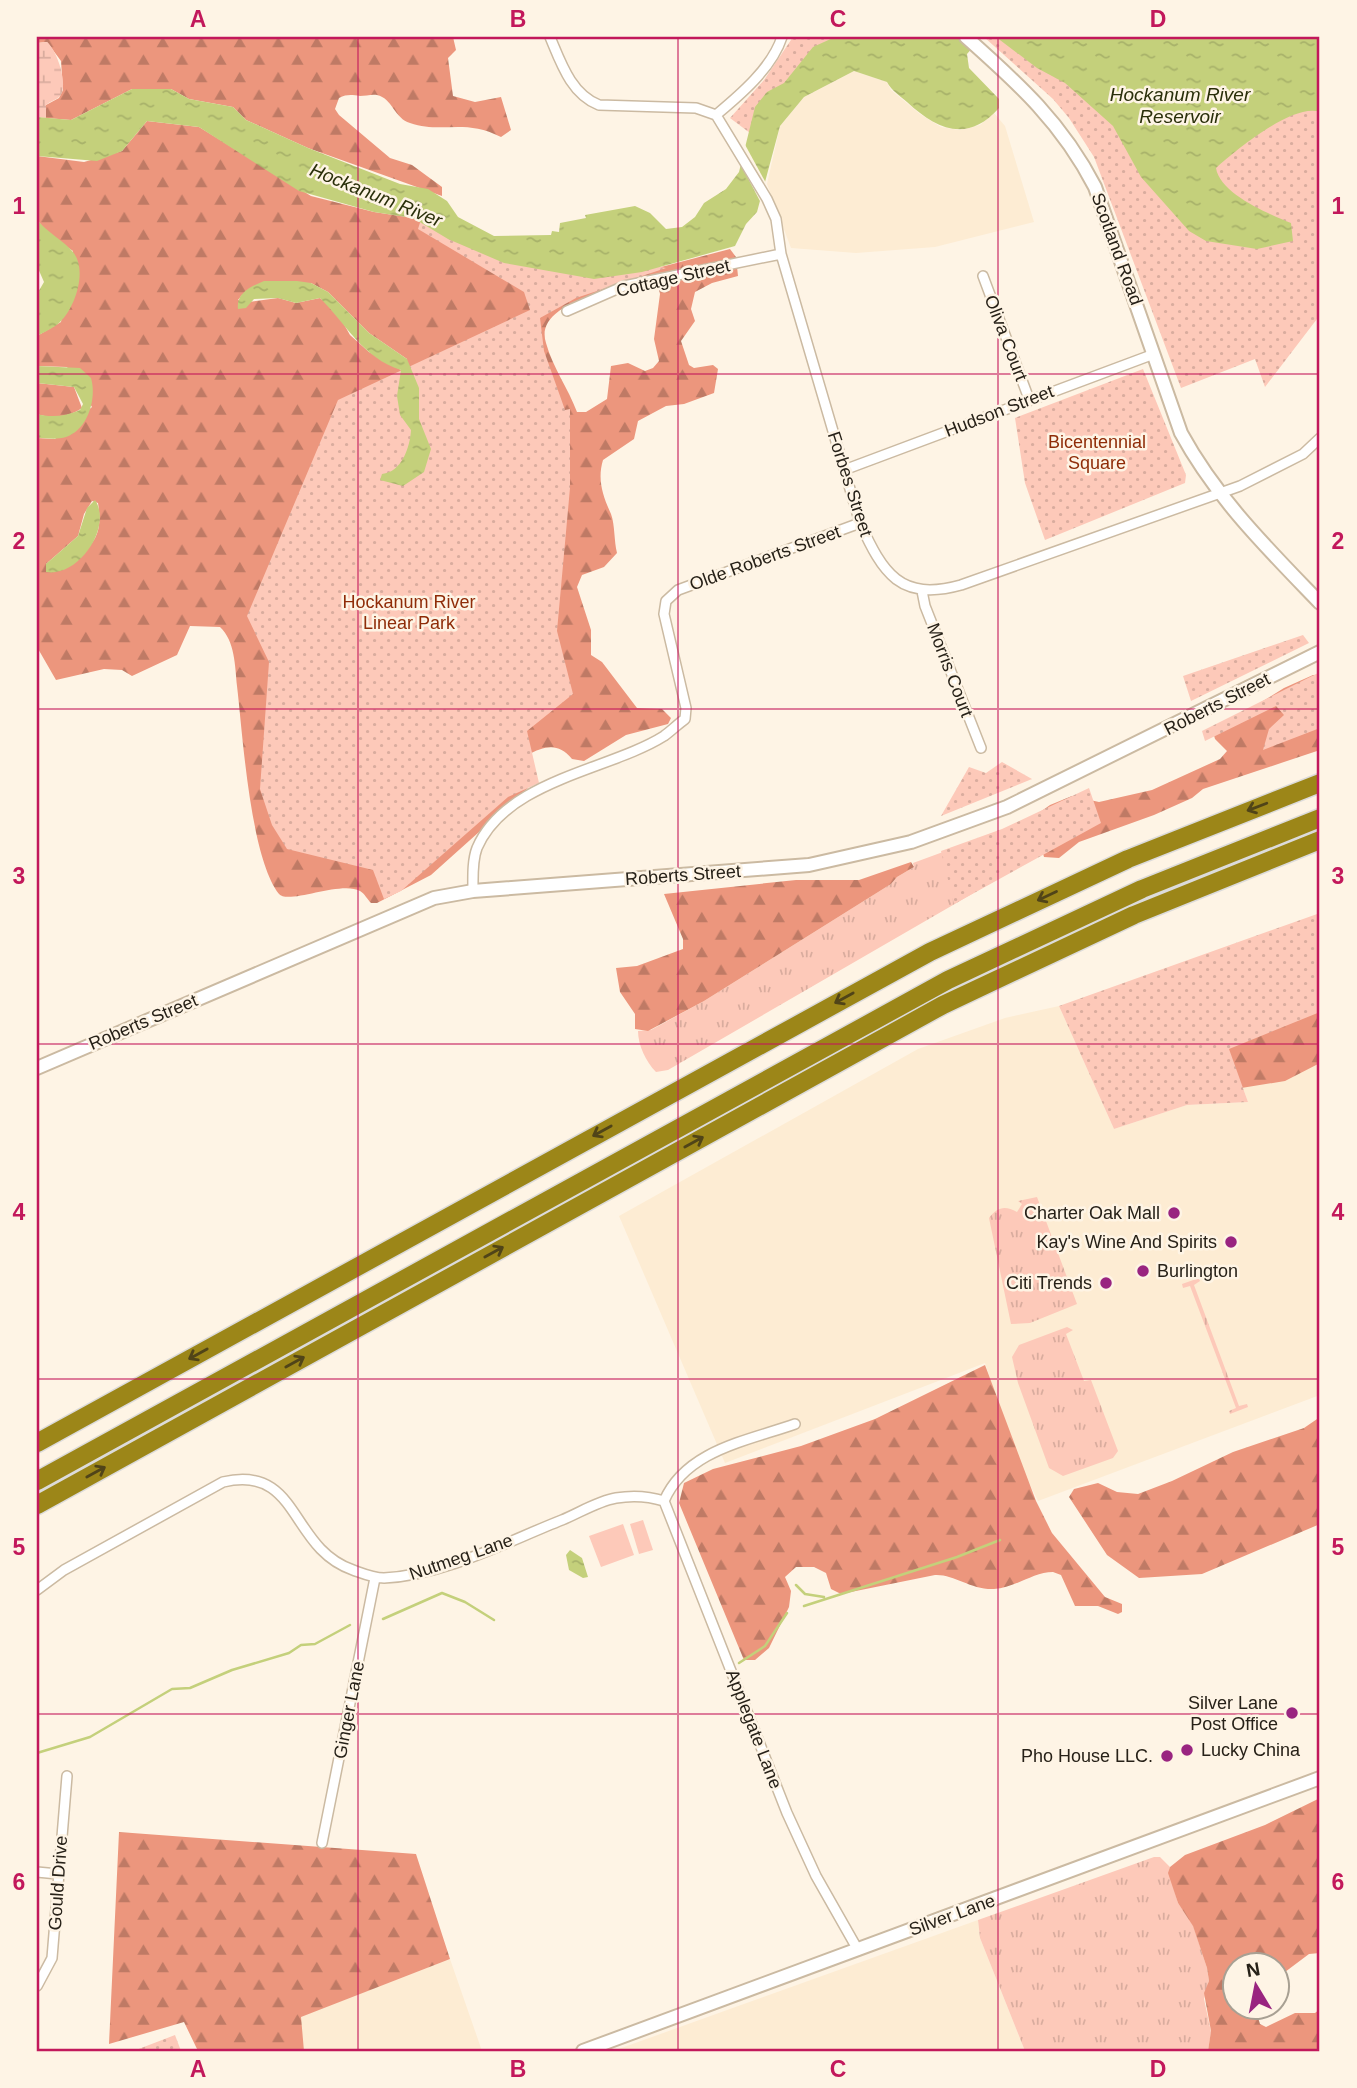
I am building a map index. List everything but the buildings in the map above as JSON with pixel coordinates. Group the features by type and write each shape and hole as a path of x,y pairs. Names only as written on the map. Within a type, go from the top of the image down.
{"highway":[{"path":"37,1443 930,952 1138,855 1320,783"},
{"path":"37,1469 952,967 1132,882 1320,807"},
{"path":"37,1481 931,989 1117,900 1320,818"},
{"path":"37,1505 943,1005 1134,915 1320,840"}],"main road":[{"name":"Scotland Road","path":"971,41 1039,103 1079,157 1095,187 1181,433 1218,493"},
{"path":"1218,493 1240,521 1320,603"},
{"name":"Roberts Street","path":"37,1068 434,898 473,891 809,864 911,842 1007,807 1320,652"},
{"name":"Silver Lane","path":"583,2051 1320,1778"}],"street":[{"path":"550,37 573,86 586,100 599,105 696,108 716,115 748,85 782,37"},
{"name":"Forbes Street","path":"716,115 740,151 776,219 781,254 860,523 878,562 891,576 922,591"},
{"name":"Cottage Street","path":"567,311 624,286 781,254"},
{"name":"Oliva Court","path":"983,276 1029,399"},
{"name":"Hudson Street","path":"844,470 1154,354"},
{"path":"922,591 938,592 961,585 1240,486 1303,454 1320,438"},
{"name":"Olde Roberts Street","path":"473,891 477,849 502,816 522,800 552,783 664,737 685,719 685,708 664,614 666,601 678,590 860,523"},
{"name":"Morris Court","path":"922,591 925,606 981,748"},
{"path":"664,1501 672,1482 686,1467 708,1454 795,1424"},
{"name":"Nutmeg Lane","path":"37,1590 64,1570 223,1482 245,1477 263,1480 281,1494 314,1544 337,1565 375,1578 405,1577 439,1567 615,1498 649,1496 664,1501"},
{"name":"Applegate Lane","path":"664,1501 786,1813 816,1876 859,1950"},
{"name":"Ginger Lane","path":"322,1843 375,1578"},
{"name":"Gould Drive","path":"37,1986 49,1969 52,1958 67,1776"},
{"path":"37,1872 58,1874"}],"shaded area":[{"path":"854,71 887,82 891,90 941,127 959,130 980,125 994,113 1005,126 1034,222 935,247 856,253 791,248 767,184 780,126 804,97"},
{"path":"1059,1006 1114,1129 1187,1105 1248,1102 1229,1048 1320,1012 1320,1395 1038,1501 1017,1459 985,1363 725,1463 619,1216 918,1049 1005,1018"},
{"path":"978,1920 980,1938 1025,2051 613,2051"},
{"path":"450,1959 482,2051 304,2051 300,2017"}],"green space":[{"path":"37,37 453,37 456,50 448,58 453,96 475,102 501,97 511,130 501,137 476,128 422,126 405,121 386,100 377,95 350,95 339,98 335,109 339,115 390,158 412,165 442,187 442,196 308,148 246,120 233,107 189,99 171,89 132,89 71,120 46,118 46,105 59,98 63,90 61,61 47,42 37,43"},
{"path":"793,37 945,37 835,58 762,142 730,118 764,80"},
{"path":"984,37 1320,37 1320,315 1265,387 1255,359 1181,388 1094,157 1053,99"},
{"path":"47,42 58,60 63,84 60,96 46,105 46,118 37,117 37,43"},
{"path":"147,121 199,127 311,196 374,212 413,218 448,239 642,272 730,249 736,257 738,276 712,283 695,292 691,309 695,321 681,341 689,365 694,368 713,365 718,369 714,393 684,404 666,406 638,421 634,439 603,460 602,488 612,518 617,553 604,567 582,575 577,587 591,630 591,655 602,662 637,708 662,709 671,718 668,724 626,735 584,761 572,759 562,750 551,747 527,755 528,788 431,875 377,903 371,903 362,892 351,888 293,897 279,894 261,853 249,795 233,654 229,639 220,627 190,626 177,655 132,676 122,670 104,669 56,680 37,647 37,438 55,439 92,407 67,367 37,366 37,336 61,322 73,251 52,237 37,220 37,156 84,162 122,151","holes":["657,281 660,294 654,339 659,361 653,368 645,371 628,363 611,366 607,399 586,412 577,412 549,352 546,328 554,316 586,297","311,283 328,292 369,333 407,359 402,376 401,370 369,352 350,335 337,312 320,298 296,303 278,298 249,302 238,300 242,295","92,501 98,503 98,531 91,544 72,565 46,564 78,536 84,514"]},
{"name":"Hockanum River Linear Park","path":"424,210 468,237 666,268 576,298 540,318 544,351 565,410 570,409 570,488 557,631 573,694 527,731 539,783 508,797 401,891 384,899 373,870 287,849 272,825 260,789 269,662 247,616 338,400 530,310 524,292 418,229"},
{"name":"Bicentennial Square","path":"1143,369 1186,475 1185,483 1045,540 1025,483 1015,418"},
{"path":"37,383 74,387 82,408 60,416 37,414"},
{"path":"1303,635 1309,643 1191,701 1183,676"},
{"path":"1320,672 1320,728 1263,750 1269,729 1284,715 1276,706 1205,741 1202,731"},
{"path":"1313,675 1320,675 1320,750 1203,789 1192,798 1154,815 1079,842 1059,858 1044,857 1033,817 1050,805 1072,796 1099,802 1152,790 1220,759 1227,751 1215,739 1213,732 1284,688"},
{"path":"1002,762 1032,779 941,816 969,767 986,773"},
{"path":"1089,788 1101,823 954,904 941,851 1002,829"},
{"path":"992,834 1017,868 668,1070 656,1072 649,1063 641,1047 638,1031 651,1030 704,1001 891,884 914,867 913,863"},
{"path":"911,862 914,867 891,884 704,1001 648,1031 635,1029 635,1014 620,992 616,968 637,966 683,949 683,939 664,894 796,880 859,880"},
{"path":"1320,913 1320,1012 1229,1049 1248,1102 1187,1105 1114,1129 1059,1006"},
{"path":"1320,965 1320,1063 1285,1081 1229,1090 1217,1009"},
{"path":"1037,1197 1077,1304 1030,1323 1011,1324 989,1218 1001,1208 1017,1212 1022,1204 1018,1201"},
{"path":"1199,1278 1200,1281 1194,1285 1239,1406 1247,1404 1248,1407 1230,1414 1229,1411 1236,1408 1190,1286 1183,1288 1182,1284"},
{"path":"1067,1327 1073,1330 1066,1334 1084,1381 1091,1380 1118,1451 1113,1458 1063,1476 1049,1468 1018,1383 1012,1357 1019,1345"},
{"path":"985,1365 1036,1501 1052,1533 1105,1597 1122,1604 1122,1612 1118,1614 1098,1606 1075,1606 1061,1575 1053,1572 994,1589 935,1575 841,1594 831,1589 826,1573 814,1567 796,1567 785,1577 791,1591 789,1607 769,1648 755,1660 744,1660 679,1503 684,1483 713,1469 801,1446 875,1419"},
{"path":"1320,1417 1320,1524 1202,1574 1139,1578 1107,1555 1069,1497 1074,1489 1098,1483 1117,1492 1138,1494 1233,1452 1304,1428"},
{"path":"643,1520 653,1550 639,1554 630,1524"},
{"path":"623,1524 634,1555 601,1567 589,1536"},
{"path":"1320,1798 1320,1953 1309,1954 1290,1968 1290,1952 1220,1952 1220,2022 1259,2022 1266,2027 1276,2022 1290,2022 1290,2015 1295,2013 1315,2013 1320,2009 1320,2051 1208,2051 1211,2031 1204,1993 1209,1981 1207,1968 1193,1926 1178,1903 1168,1873 1170,1867 1185,1855 1265,1825"},
{"path":"119,1832 416,1854 450,1959 301,2017 304,2051 198,2051 184,2022 109,2044"},
{"path":"1160,1857 1170,1867 1169,1873 1178,1903 1193,1925 1207,1968 1209,1981 1204,1999 1211,2032 1208,2051 1025,2051 980,1938 978,1920"},
{"path":"175,2035 181,2051 136,2050"}],"water":[{"name":"Hockanum River","path":"835,37 982,37 967,54 969,68 999,99 999,108 975,126 952,129 929,119 887,82 854,71 804,97 780,126 757,212 746,224 735,246 642,272 594,279 504,263 448,239 413,218 374,212 299,191 199,127 147,121 122,151 97,161 37,156 37,117 71,120 132,89 171,89 189,99 233,107 246,120 308,148 400,184 428,189 447,201 458,217 494,236 551,235 552,231 559,232 560,223 586,218 585,215 635,206 650,213 666,229 682,227 695,217 704,203 726,189 739,172 755,107 767,92 784,83 813,47"},
{"name":"Hockanum River Reservoir","path":"996,37 1320,37 1320,112 1295,114 1281,121 1237,150 1216,168 1219,177 1236,194 1291,223 1293,241 1257,249 1206,241 1189,231 1141,177 1113,126 1065,83 1037,68"},
{"path":"37,220 73,252 79,278 75,298 65,316 55,326 37,336 37,294 44,282 37,266"},
{"path":"264,281 311,283 328,292 369,333 407,359 419,388 419,419 431,449 424,472 403,486 380,480 382,474 400,464 410,437 411,430 400,415 397,396 401,370 388,365 366,349 320,298 296,303 278,298 254,299 246,308 238,309 242,295 249,288"},
{"path":"37,366 80,368 91,378 93,395 89,412 80,428 66,437 37,438 37,414 64,415 80,410 83,404 74,387 37,383"},
{"path":"95,500 99,523 89,548 70,567 58,572 46,572 46,564 78,536 87,508"},
{"path":"570,1550 582,1558 588,1577 583,1578 569,1570 566,1555"}],"pier":[{"path":"743,141 767,185 761,203 739,161"}],"waterway":[{"path":"804,1606 957,1557 1000,1540"},
{"path":"796,1585 805,1594 824,1597"},
{"path":"383,1619 442,1593 465,1602 494,1620"},
{"path":"739,1663 765,1646 787,1613"},
{"path":"37,1753 90,1737 172,1689 190,1688 232,1670 289,1653 301,1645 315,1644 350,1625"}],"place":[{"name":"Charter Oak Mall","path":"1174,1213"},
{"name":"Kay's Wine And Spirits","path":"1231,1242"},
{"name":"Burlington","path":"1143,1271"},
{"name":"Citi Trends","path":"1106,1283"},
{"name":"Silver Lane Post Office","path":"1292,1713"},
{"name":"Lucky China","path":"1187,1750"},
{"name":"Pho House LLC.","path":"1167,1756"}]}
